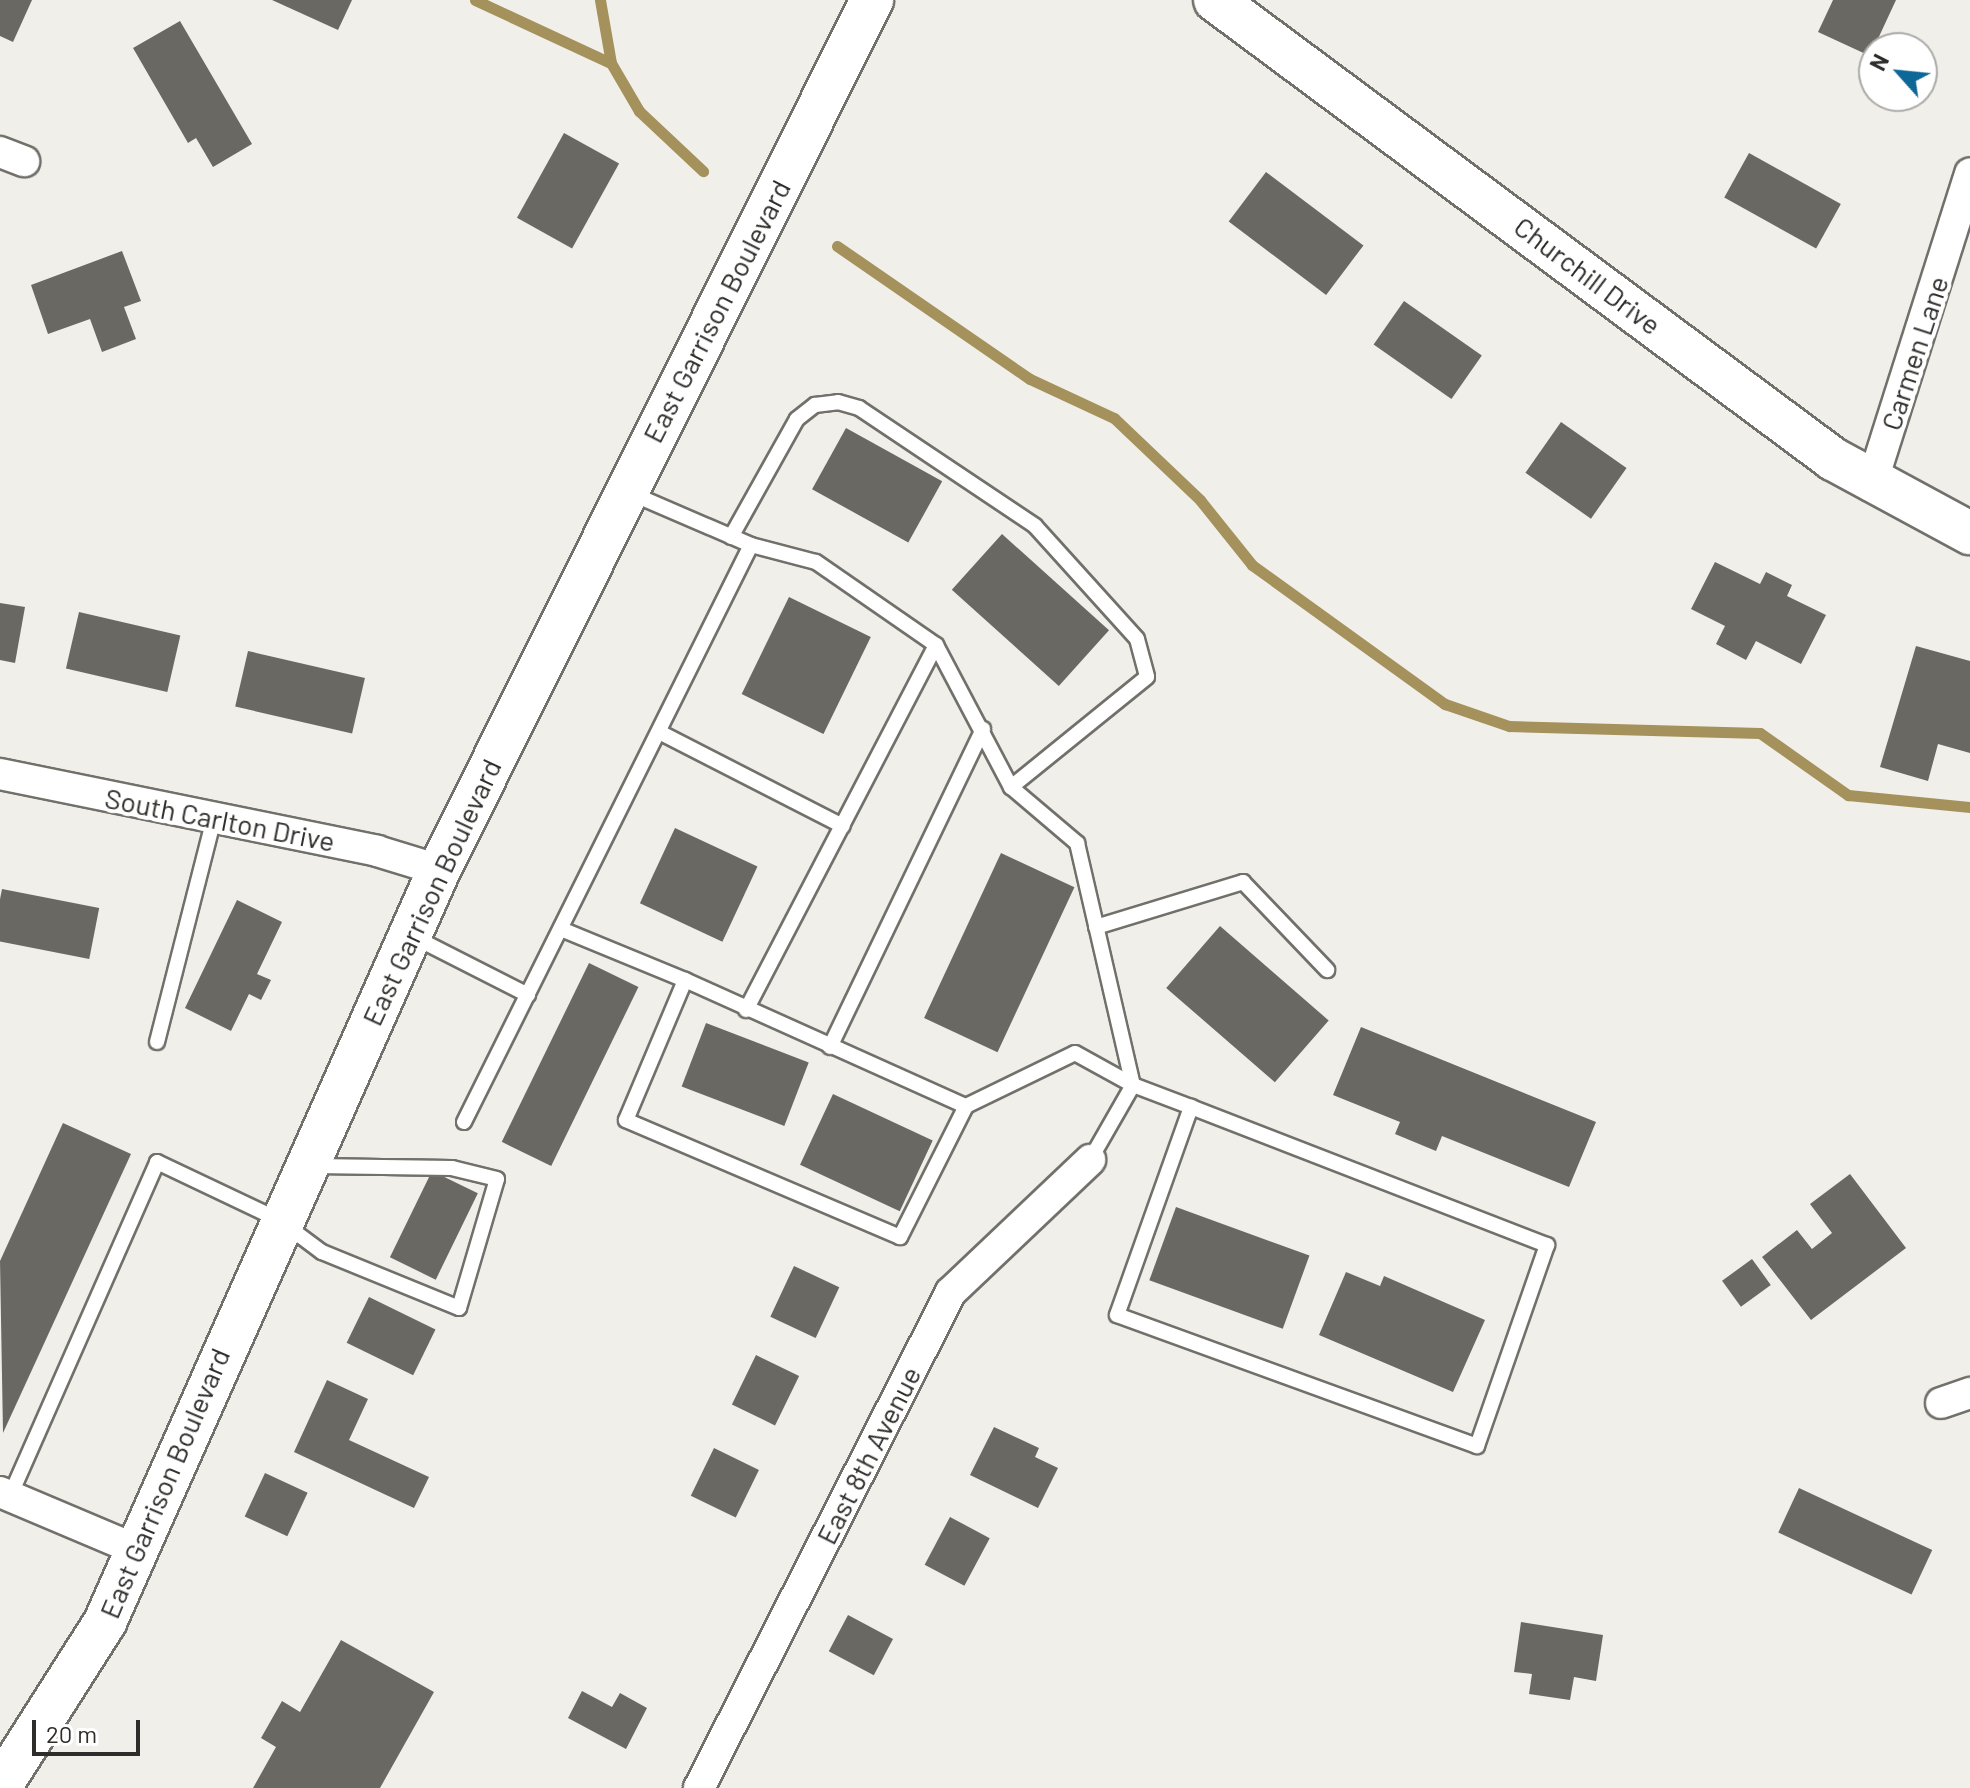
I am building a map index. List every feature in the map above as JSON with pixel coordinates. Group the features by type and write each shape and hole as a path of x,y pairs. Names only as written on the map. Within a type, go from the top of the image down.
{"main road":[{"name":"East Garrison Boulevard","path":"0,1787 72,1682 137,1550 279,1220 439,870 872,0"},
{"name":"Churchill Drive","path":"1215,0 1871,486 1970,533"}],"street":[{"name":"Carmen Lane","path":"1871,486 1970,173"},
{"name":"South Carlton Drive","path":"0,774 214,818 439,870"},
{"name":"East 8th Avenue","path":"699,1788 951,1292 1090,1160"},
{"path":"1941,1403 1970,1393"},
{"path":"5,1494 137,1550"}],"lane":[{"path":"731,537 797,419 815,405 838,402 859,408 1035,526 1137,639 1147,677 1011,787"},
{"path":"626,491 751,545 816,562 936,645 1011,787 1077,843 1133,1085 1090,1160"},
{"path":"464,1122 661,733 751,545"},
{"path":"746,1010 936,645"},
{"path":"830,1047 983,729"},
{"path":"661,733 843,826"},
{"path":"157,1042 214,818"},
{"path":"1096,927 1243,882 1327,970"},
{"path":"561,929 685,980 746,1010 966,1106"},
{"path":"409,935 528,995"},
{"path":"685,980 626,1120 900,1237 966,1106 1075,1053 1133,1085 1191,1107 1547,1245 1477,1446 1117,1315 1191,1107"},
{"path":"5,1494 157,1162 279,1220 322,1252 459,1308 497,1179 452,1168 304,1166"}],"building":[{"path":"0,0 32,0 13,42 0,36"},
{"path":"272,0 352,0 338,30"},
{"path":"1833,0 1896,0 1881,32 1858,32 1858,50 1818,32"},
{"path":"180,21 252,144 213,167 196,138 188,143 133,48"},
{"path":"564,133 619,164 572,248 517,218"},
{"path":"1749,153 1841,204 1816,249 1724,198"},
{"path":"1266,172 1363,245 1326,295 1229,222"},
{"path":"122,251 141,301 124,307 136,339 102,352 90,319 48,334 31,285"},
{"path":"1404,301 1482,355 1451,399 1374,344"},
{"path":"1561,422 1627,468 1591,519 1525,473"},
{"path":"846,428 942,481 908,543 812,489"},
{"path":"1002,534 1109,630 1059,686 952,590"},
{"path":"1715,562 1760,584 1766,572 1792,585 1787,596 1826,615 1801,664 1756,641 1746,660 1716,644 1725,626 1691,609"},
{"path":"789,597 871,637 823,734 742,694"},
{"path":"0,603 25,607 15,663 0,660"},
{"path":"79,612 180,635 167,692 66,669"},
{"path":"1916,646 1970,661 1970,753 1938,744 1928,781 1880,767"},
{"path":"248,651 365,678 352,734 235,707"},
{"path":"675,828 757,866 722,942 640,903"},
{"path":"1001,853 1074,887 997,1052 924,1018"},
{"path":"2,889 99,908 89,959 0,942"},
{"path":"237,900 282,922 257,974 271,980 261,1000 249,994 231,1031 185,1008"},
{"path":"1220,926 1329,1020 1275,1082 1166,988"},
{"path":"589,963 638,987 551,1166 502,1142"},
{"path":"706,1023 809,1062 784,1126 682,1086"},
{"path":"1361,1027 1596,1122 1569,1187 1442,1136 1436,1151 1395,1134 1400,1122 1333,1095"},
{"path":"833,1094 933,1140 900,1211 800,1165"},
{"path":"63,1123 131,1154 3,1433 0,1261"},
{"path":"432,1171 478,1193 436,1280 390,1257"},
{"path":"1850,1174 1906,1248 1811,1320 1762,1257 1797,1230 1812,1249 1832,1233 1810,1204"},
{"path":"1176,1207 1309,1256 1283,1329 1149,1280"},
{"path":"1752,1259 1771,1285 1741,1307 1722,1281"},
{"path":"794,1266 839,1287 816,1338 770,1317"},
{"path":"1346,1272 1380,1286 1384,1276 1485,1320 1453,1392 1319,1335"},
{"path":"369,1297 436,1329 413,1375 347,1343"},
{"path":"756,1355 799,1376 775,1425 732,1404"},
{"path":"327,1380 368,1399 349,1440 429,1477 414,1508 294,1452"},
{"path":"994,1427 1039,1448 1035,1457 1058,1468 1038,1508 970,1475"},
{"path":"714,1448 759,1470 736,1518 691,1496"},
{"path":"265,1473 308,1493 287,1536 245,1517"},
{"path":"1799,1488 1932,1550 1912,1595 1778,1532"},
{"path":"950,1517 990,1538 964,1586 925,1565"},
{"path":"848,1615 893,1639 874,1675 829,1651"},
{"path":"1521,1622 1603,1635 1596,1681 1574,1677 1570,1700 1529,1694 1532,1674 1514,1672"},
{"path":"341,1640 434,1692 380,1788 253,1788 276,1747 261,1738 282,1701 300,1712"},
{"path":"582,1691 612,1707 620,1693 647,1708 626,1749 568,1718"}],"waterway":[{"path":"475,0 611,63"},
{"path":"600,0 611,63 639,111 703,171"},
{"path":"837,246 1030,379 1114,418 1200,500 1252,565 1445,704 1509,726 1760,733 1848,795 1970,807"}]}
